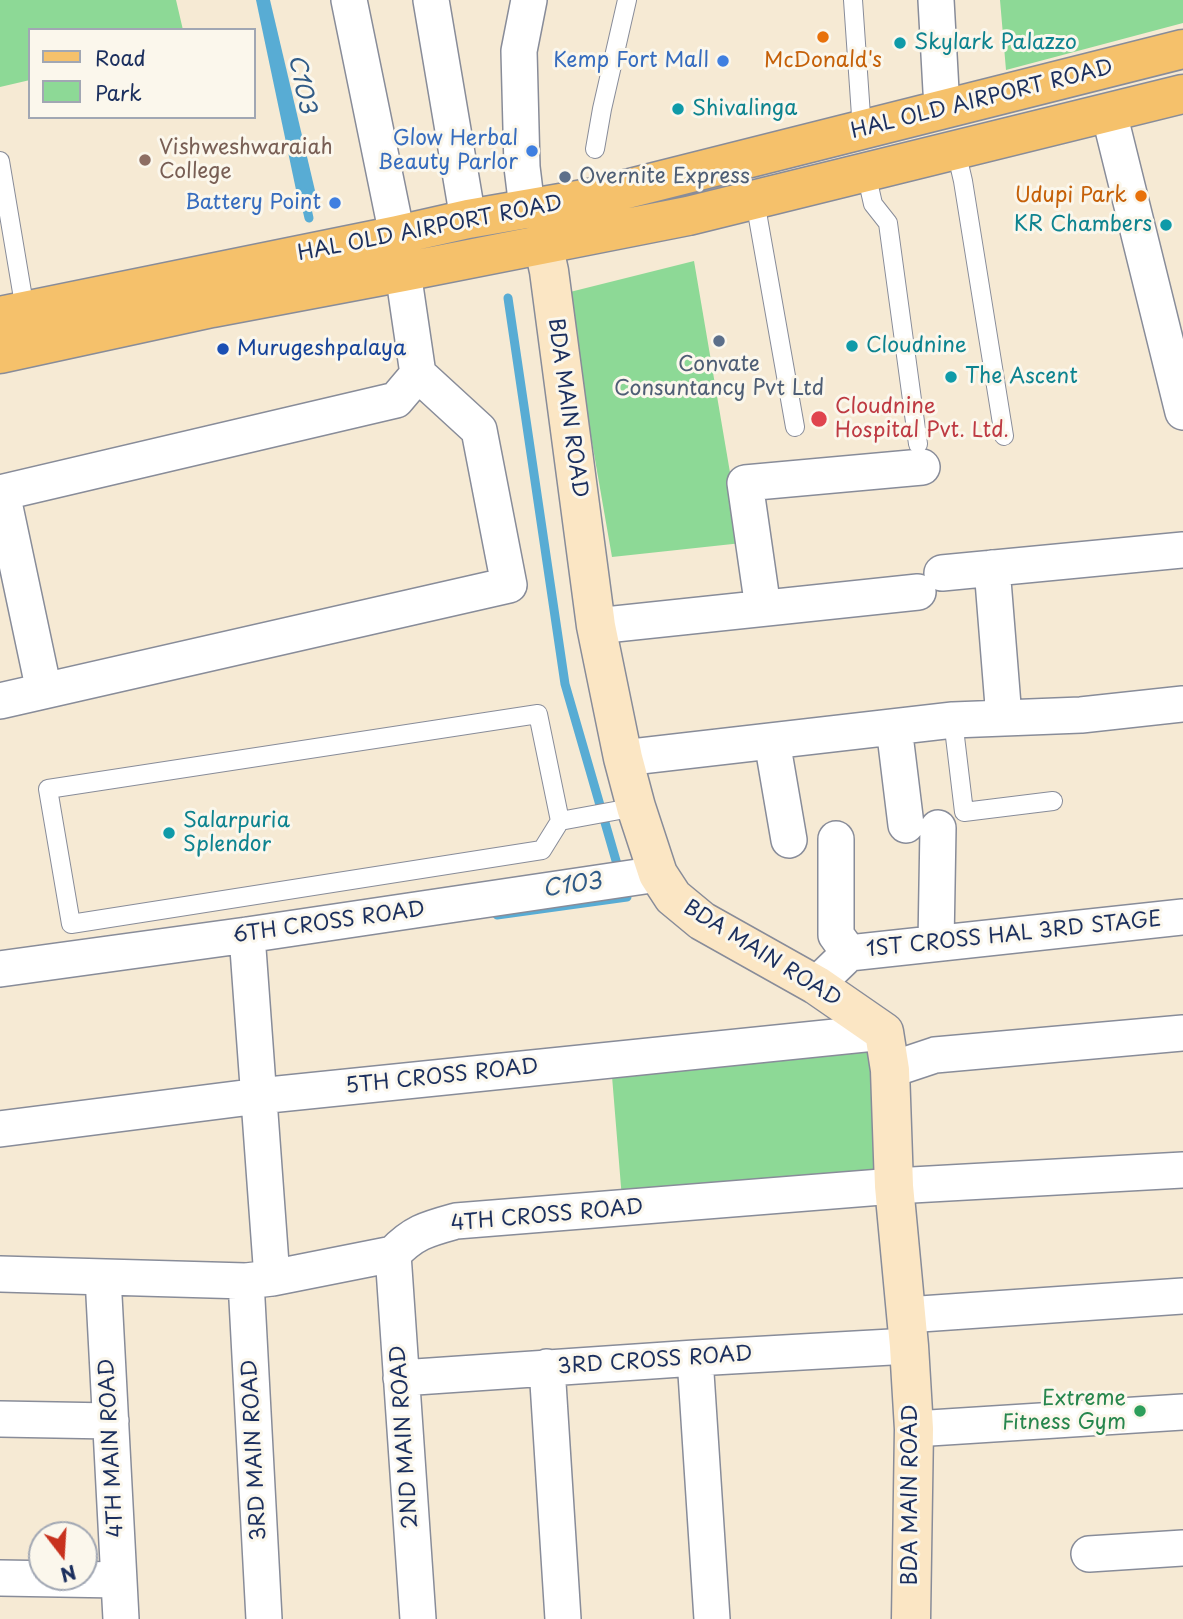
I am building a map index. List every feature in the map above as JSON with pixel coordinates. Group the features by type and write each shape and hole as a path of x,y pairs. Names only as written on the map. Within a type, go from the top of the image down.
{"main road":[{"name":"HAL OLD AIRPORT ROAD","path":"13,313 527,208 593,187 862,130 1183,49"},
{"name":"HAL OLD AIRPORT ROAD","path":"0,354 212,308 688,216 1183,94"}],"street":[{"path":"349,0 397,235"},
{"path":"431,0 468,219"},
{"path":"527,208 522,167 519,51 529,0"},
{"path":"936,0 941,92 946,109"},
{"path":"1109,113 1183,412"},
{"name":"BDA MAIN ROAD","path":"543,244 551,285 596,626 623,758 658,874 673,897 702,921 816,985 884,1032 890,1070 894,1186 914,1429 911,1619"},
{"path":"0,701 509,585 479,430 418,374 402,272"},
{"path":"44,691 1,493 396,400 418,374"},
{"path":"763,608 745,484 920,456"},
{"path":"596,626 763,608 930,582 992,568 1183,550"},
{"path":"992,568 1004,718"},
{"path":"623,758 953,720 1081,715 1183,704"},
{"path":"894,727 922,826 936,943"},
{"path":"772,741 789,841"},
{"path":"836,839 836,935 849,953"},
{"name":"6TH CROSS ROAD","path":"0,969 658,874"},
{"name":"1ST CROSS HAL 3RD STAGE","path":"816,985 849,953 1183,917"},
{"name":"3RD MAIN ROAD","path":"247,935 259,1096 264,1619"},
{"name":"5TH CROSS ROAD","path":"0,1129 259,1096 884,1032"},
{"path":"890,1070 935,1055 1183,1033"},
{"name":"4TH CROSS ROAD","path":"0,1274 259,1279 393,1254 422,1230 456,1221 894,1186 1183,1170"},
{"name":"2ND MAIN ROAD","path":"393,1254 418,1619"},
{"name":"4TH MAIN ROAD","path":"103,1277 121,1619"},
{"name":"3RD CROSS ROAD","path":"401,1378 695,1357 1183,1296"},
{"path":"695,1357 712,1619"},
{"path":"547,1367 563,1619"},
{"path":"914,1429 1183,1412"},
{"path":"0,1419 111,1421"},
{"path":"1089,1554 1183,1548"},
{"path":"0,1578 119,1580"}],"lane":[{"path":"595,149 627,0"},
{"path":"853,0 862,130"},
{"path":"956,151 1003,436"},
{"path":"0,161 13,313"},
{"path":"866,173 873,205 888,223 920,456"},
{"path":"755,201 795,427"},
{"path":"560,821 538,714 48,789 71,924 542,850 560,821 636,807"},
{"path":"953,720 964,811 1053,801"}],"green space":[{"path":"0,0 176,0 183,28 28,28 28,80 0,87"},
{"path":"1000,0 1183,0 1183,23 1006,70"},
{"path":"694,261 742,543 612,557 566,293"},
{"path":"869,1043 880,1177 622,1199 611,1064"}],"water":[{"path":"256,0 270,0 317,199 299,204"}],"waterway":[{"name":"C103","path":"303,192 309,218"},
{"name":"C103","path":"508,298 565,684 619,871"},
{"name":"C103","path":"497,915 627,897 623,885"}],"place":[{"name":"McDonald's","path":"823,37"},
{"name":"Skylark Palazzo","path":"900,43"},
{"name":"Kemp Fort Mall","path":"723,61"},
{"name":"Shivalinga","path":"678,109"},
{"name":"Glow Herbal Beauty Parlor","path":"532,151"},
{"name":"Vishweshwaraiah College","path":"145,160"},
{"name":"Overnite Express","path":"565,177"},
{"name":"Udupi Park","path":"1141,196"},
{"name":"Battery Point","path":"335,203"},
{"name":"KR Chambers","path":"1166,225"},
{"name":"Convate Consuntancy Pvt Ltd","path":"719,341"},
{"name":"Cloudnine","path":"852,346"},
{"name":"Murugeshpalaya","path":"223,349"},
{"name":"The Ascent","path":"951,377"},
{"name":"Cloudnine Hospital Pvt. Ltd.","path":"819,419"},
{"name":"Salarpuria Splendor","path":"169,833"},
{"name":"Extreme Fitness Gym","path":"1140,1411"}]}
